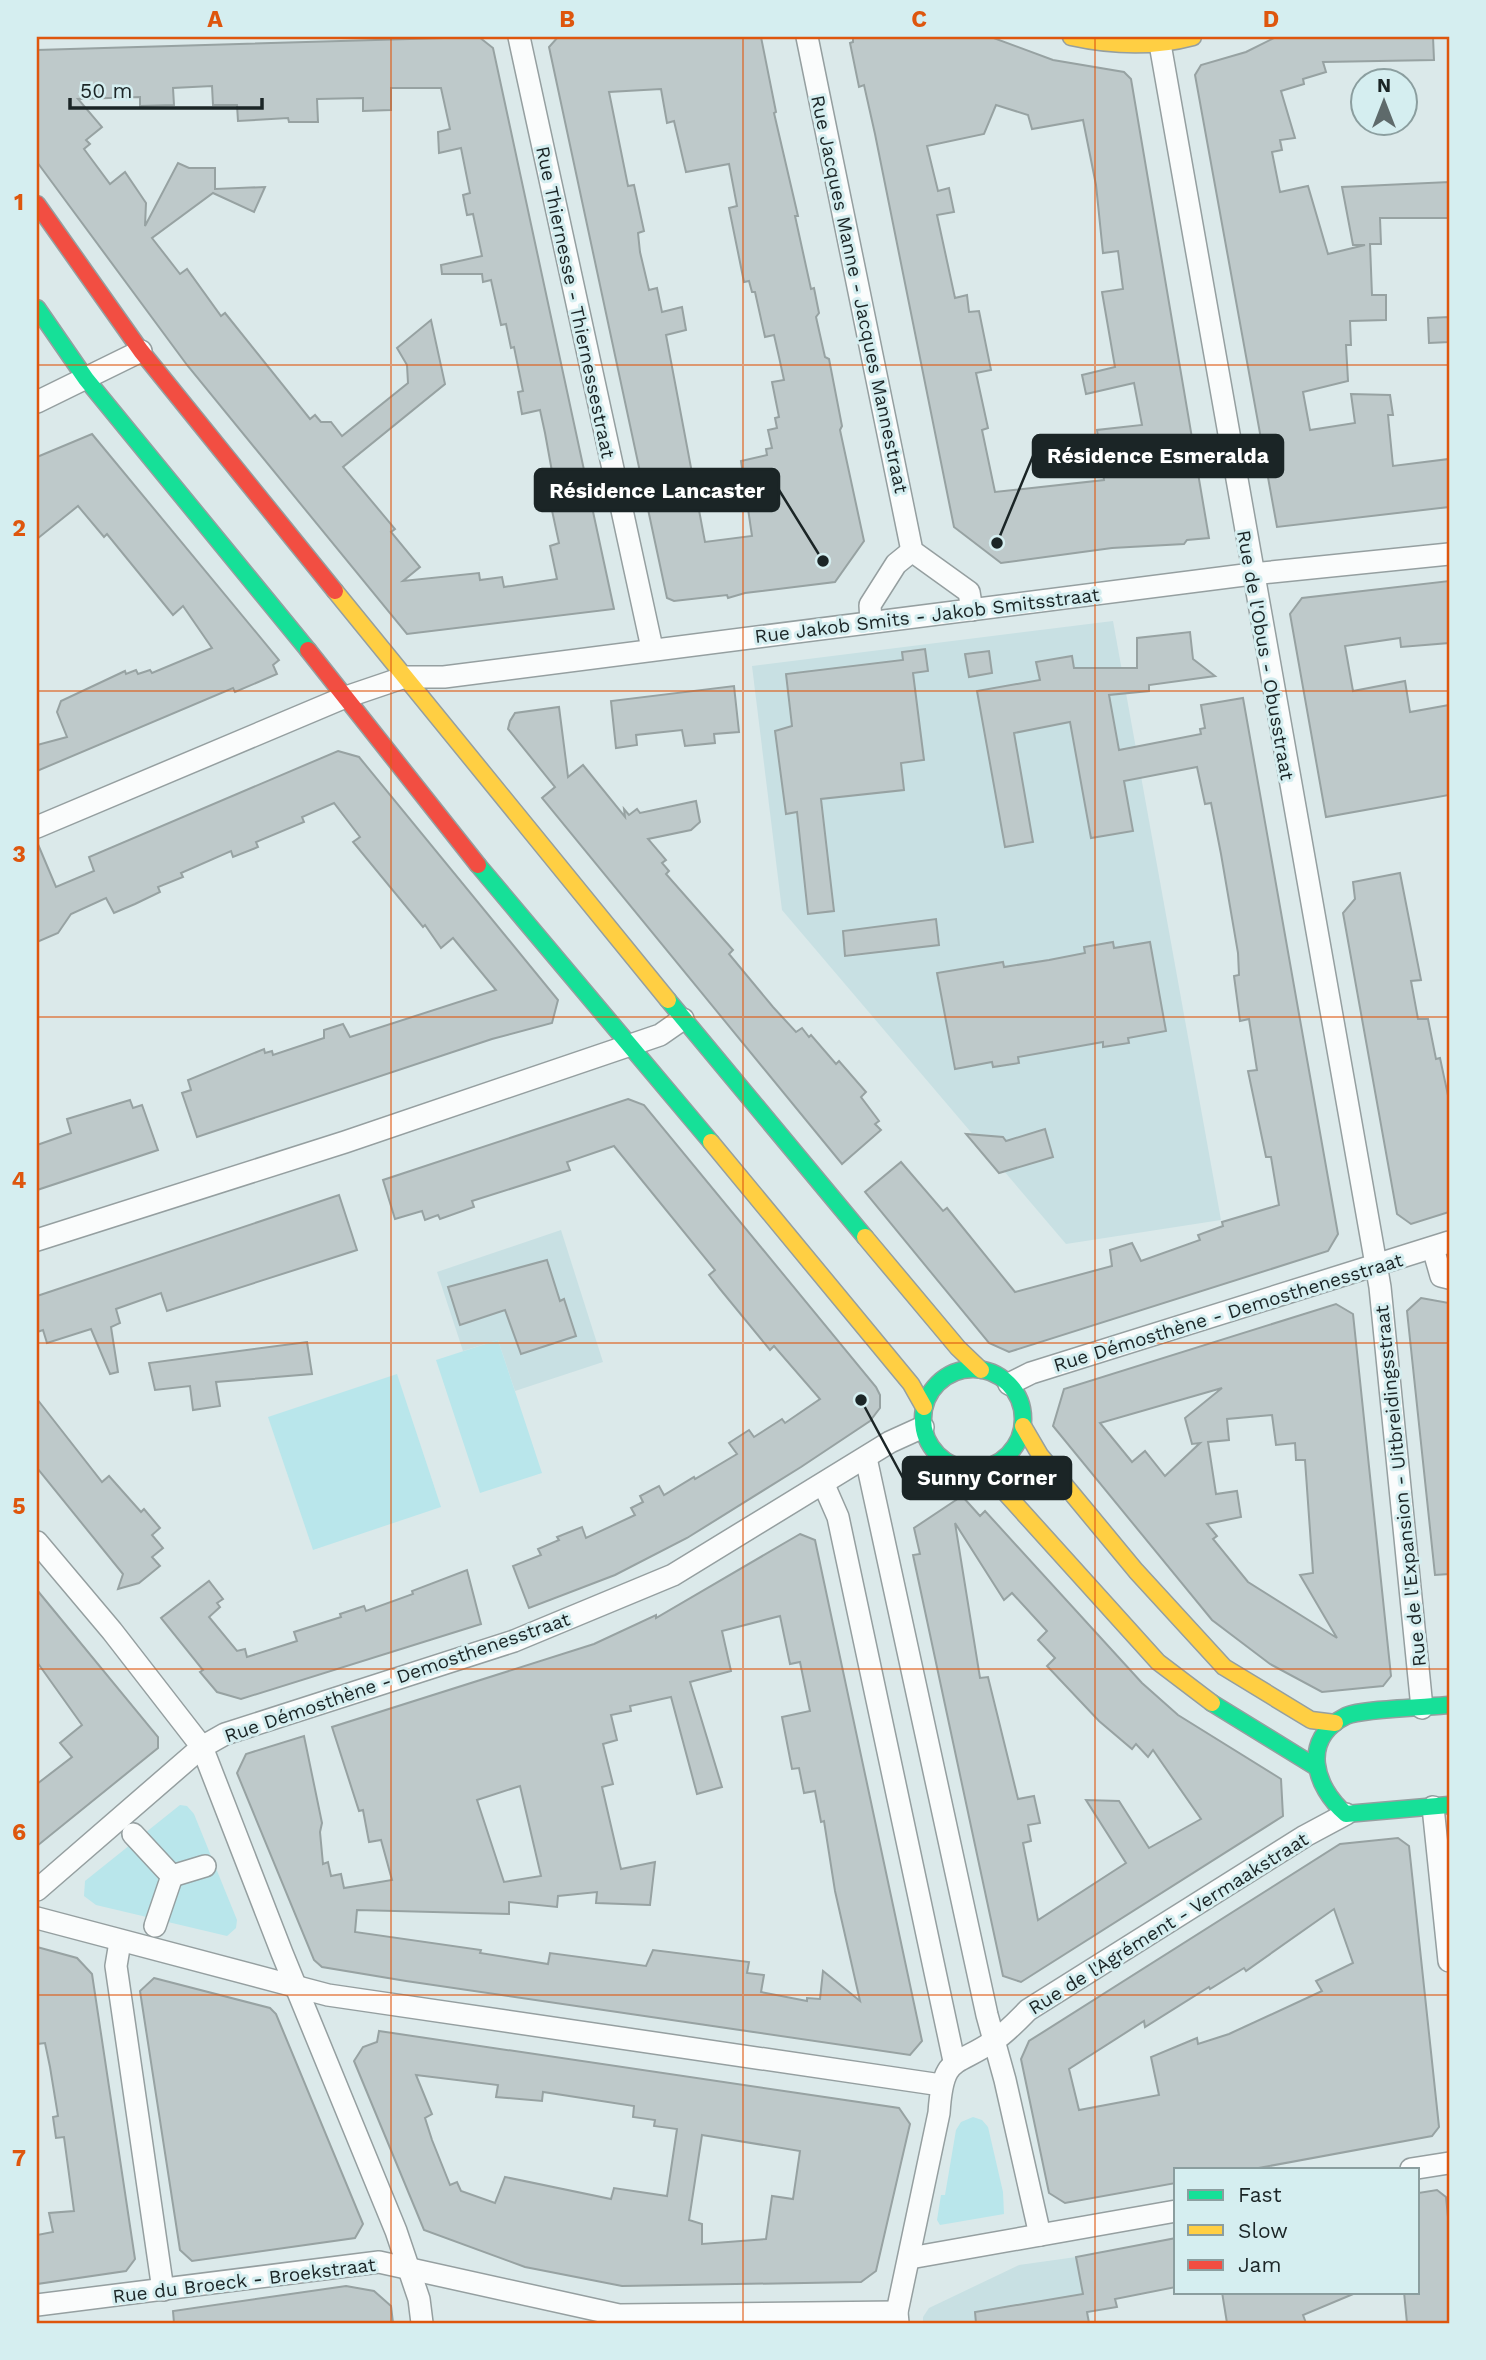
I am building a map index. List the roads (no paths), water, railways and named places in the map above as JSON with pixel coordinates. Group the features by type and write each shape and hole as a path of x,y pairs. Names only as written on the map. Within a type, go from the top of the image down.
{"street":[{"name":"Rue Thiernesse - Thiernessestraat","path":"519,37 652,648"},
{"name":"Rue Jacques Manne - Jacques Mannestraat","path":"807,37 912,551"},
{"path":"1071,37 1134,45 1160,44 1193,37"},
{"name":"Rue de l'Obus - Obusstraat","path":"1160,44 1375,1266"},
{"path":"37,204 141,351 683,1018 949,1338 981,1370 1009,1384 1023,1411 1023,1426 1015,1447 1007,1456 977,1469 962,1468 936,1454 911,1384 631,1045 518,915 86,379 37,308"},
{"path":"37,402 141,351"},
{"path":"871,622 870,605 896,564 912,551 969,592 972,610"},
{"name":"Rue Jakob Smits - Jakob Smitsstraat","path":"37,827 344,698 405,677 444,677 652,648 1252,574 1449,554"},
{"path":"37,1240 345,1142 631,1045 660,1035 683,1018"},
{"path":"1441,1245 1437,1269 1441,1276 1449,1278"},
{"name":"Rue Démosthène - Demosthenesstraat","path":"1009,1384 1031,1373 1441,1245"},
{"name":"Rue de l'Expansion - Uitbreidingsstraat","path":"1375,1266 1380,1287 1422,1707"},
{"name":"Rue Démosthène - Demosthenesstraat","path":"37,1889 202,1747 225,1734 514,1641 673,1576 824,1485 924,1417 941,1380 967,1369 981,1370"},
{"path":"1023,1426 1040,1455 1136,1571 1224,1667 1311,1720 1335,1723"},
{"path":"866,1458 987,2015 996,2040 1040,2235"},
{"path":"977,1469 1000,1487 1158,1662 1195,1693 1316,1767"},
{"path":"824,1485 838,1517 954,2061 941,2085 939,2113 897,2318"},
{"path":"37,1542 112,1631 202,1747 408,2268 419,2299 422,2323"},
{"path":"1449,1705 1348,1715 1335,1723 1318,1748 1316,1767 1324,1797 1346,1814 1441,1806 1449,1961"},
{"name":"Rue de l'Agrément - Vermaakstraat","path":"954,2061 996,2040 1028,2010 1305,1836 1346,1814"},
{"path":"134,1834 172,1876"},
{"path":"172,1876 213,1863"},
{"path":"155,1926 172,1876"},
{"path":"37,1918 328,1995 941,2085"},
{"path":"121,1942 116,1966 163,2290"},
{"path":"1417,2168 1449,2163"},
{"path":"910,2258 1174,2211"},
{"name":"Rue du Broeck - Broekstraat","path":"37,2305 379,2262 619,2315 897,2318"}],"place":[{"name":"Résidence Esmeralda","path":"997,543"},
{"name":"Résidence Lancaster","path":"823,561"},
{"name":"Sunny Corner","path":"861,1400"}]}
